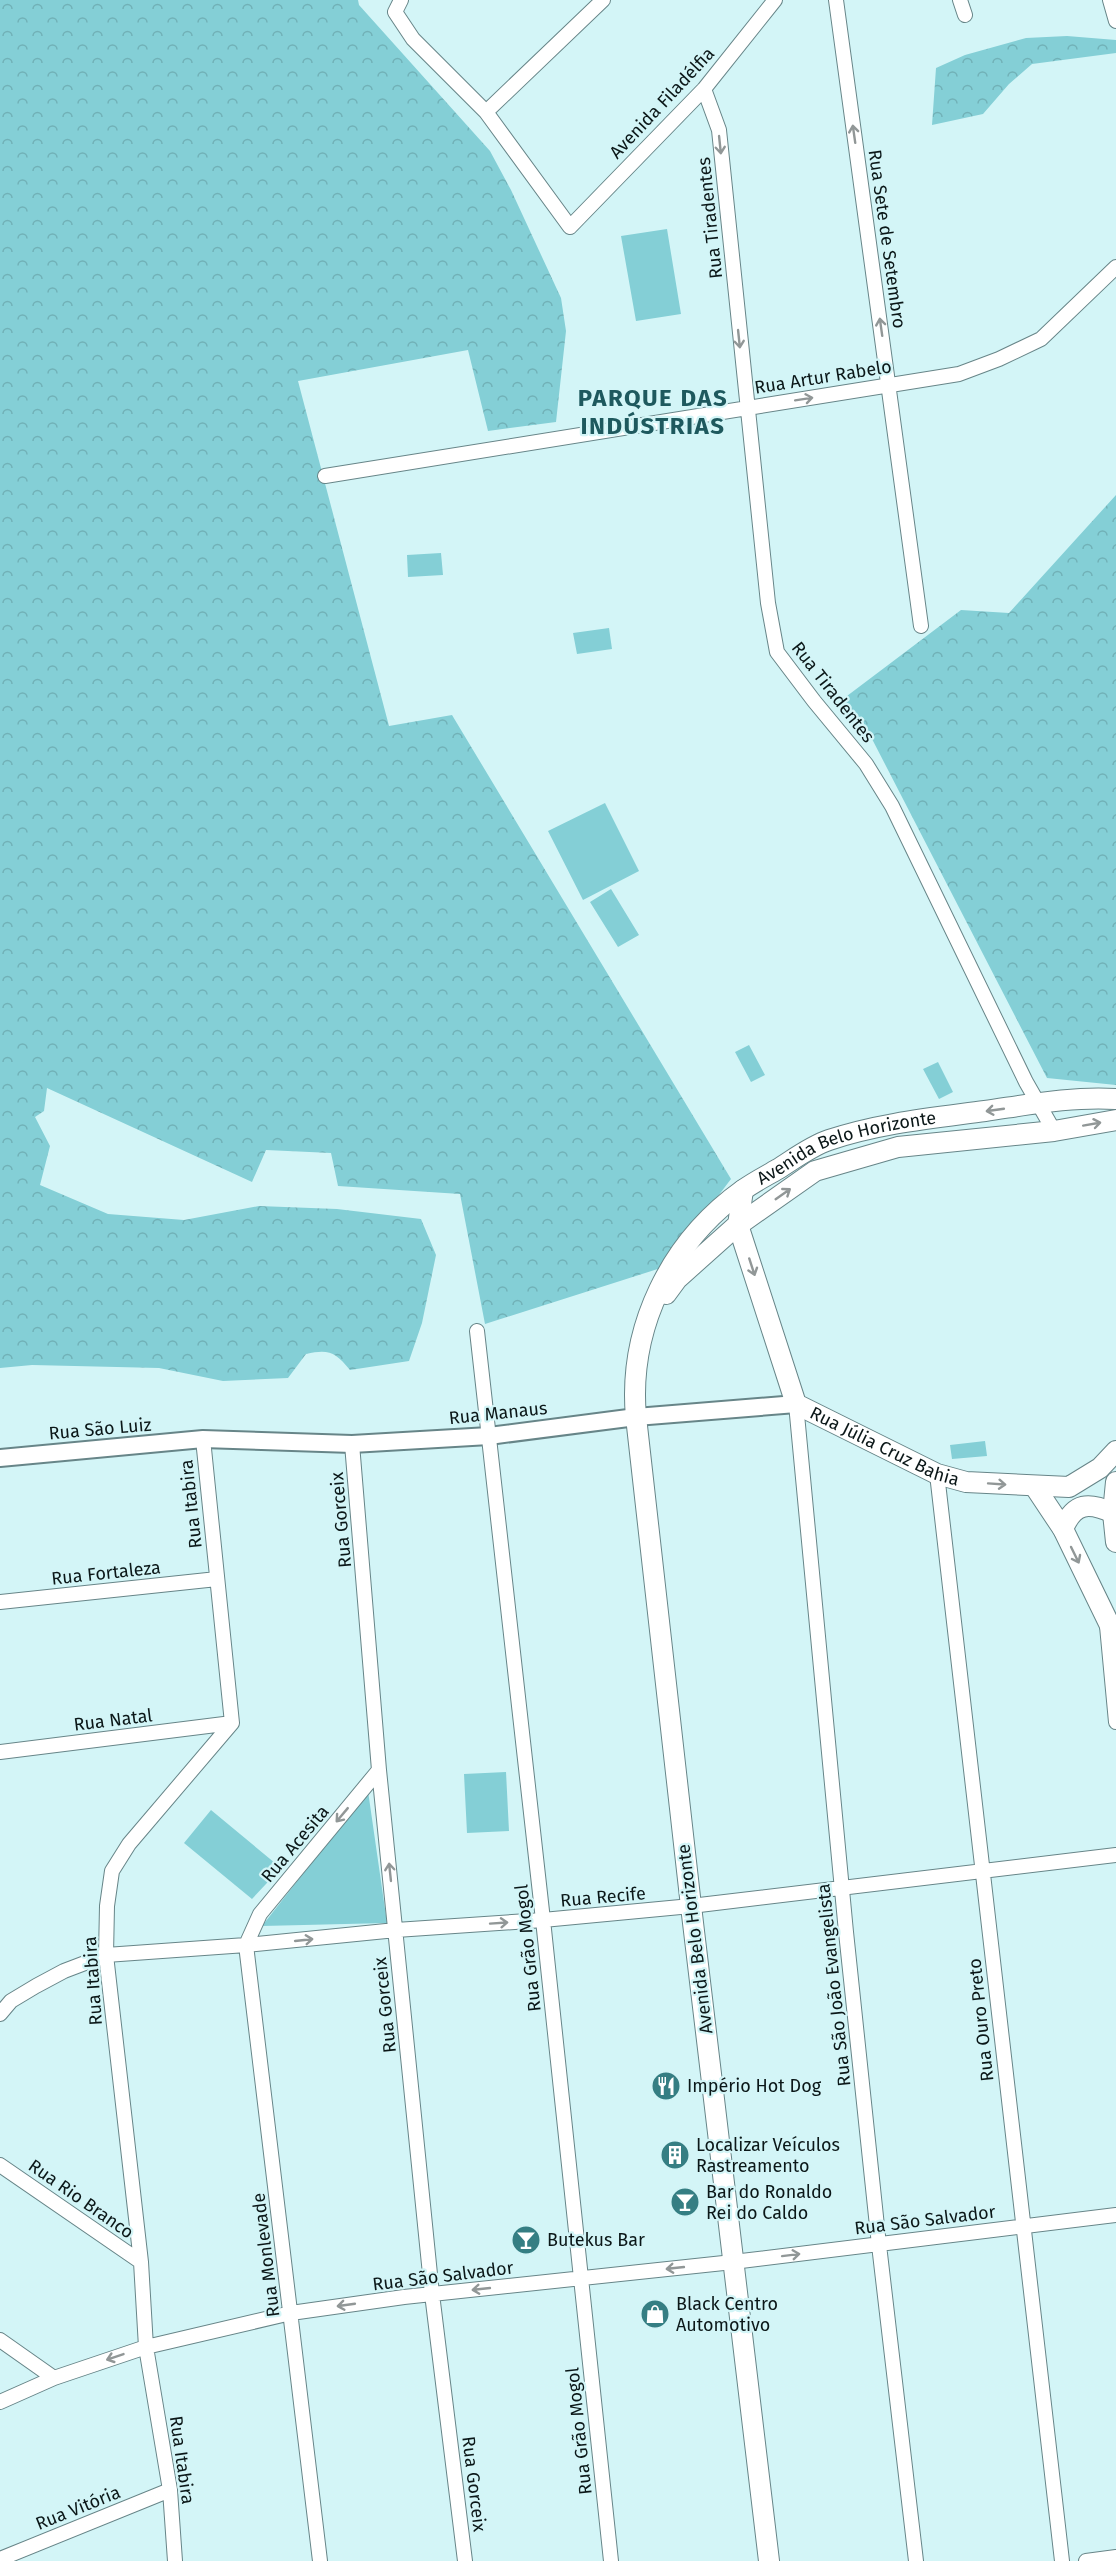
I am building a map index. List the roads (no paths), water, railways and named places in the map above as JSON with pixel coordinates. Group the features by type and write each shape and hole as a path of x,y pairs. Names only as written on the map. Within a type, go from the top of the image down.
{"main road":[{"name":"Avenida Belo Horizonte","path":"768,2561 636,1417 634,1394 636,1361 647,1317 659,1285 683,1248 715,1213 743,1190 828,1141 891,1124 1040,1104 1112,1099"},
{"path":"1112,1099 1116,1118"},
{"name":"Avenida Belo Horizonte","path":"647,1317 677,1279 738,1225 815,1171 898,1147 1054,1131 1116,1118"},
{"name":"Rua Júlia Cruz Bahia","path":"743,1190 738,1225 796,1404 936,1474 966,1482 1069,1487 1100,1468 1116,1451"},
{"path":"1116,1482 1113,1514 1116,1542"},
{"path":"1035,1487 1063,1529 1116,1638"},
{"path":"1063,1529 1067,1520 1080,1507 1091,1505 1113,1514"}],"street":[{"path":"398,6 412,39 486,112 603,0"},
{"name":"Avenida Filadélfia","path":"486,112 570,227 704,89 775,0"},
{"name":"Rua Sete de Setembro","path":"836,0 921,626"},
{"path":"960,0 965,15"},
{"path":"1110,0 1116,21"},
{"name":"Rua Tiradentes","path":"704,89 719,130 746,408 768,603 777,652 866,764 892,806 1026,1082 1054,1131"},
{"name":"Rua Artur Rabelo","path":"325,476 959,374 999,359 1041,339 1116,267"},
{"name":"Rua Grão Mogol","path":"477,1331 543,1920 610,2561"},
{"name":"Rua Manaus","path":"203,1439 352,1444 489,1436 636,1417 796,1404"},
{"name":"Rua São João Evangelista","path":"796,1404 879,2245 916,2561"},
{"name":"Rua São Luiz","path":"0,1458 203,1439"},
{"name":"Rua Itabira","path":"175,2561 170,2490 146,2347 141,2262 106,1955 107,1906 112,1871 129,1844 232,1722 203,1439"},
{"name":"Rua Gorceix","path":"352,1444 379,1770 432,2294 465,2561"},
{"name":"Rua Ouro Preto","path":"936,1474 1062,2561"},
{"name":"Rua Fortaleza","path":"0,1602 217,1579"},
{"path":"1106,1618 1116,1722"},
{"name":"Rua Natal","path":"5,1752 232,1722"},
{"path":"0,1765 5,1752"},
{"name":"Rua Acesita","path":"246,1946 260,1914 379,1770"},
{"name":"Rua Recife","path":"0,2014 11,2001 36,1986 64,1971 106,1955 246,1946 396,1930 543,1920 691,1906 1116,1855"},
{"name":"Rua Monlevade","path":"246,1946 320,2561"},
{"name":"Rua Rio Branco","path":"0,2165 141,2262"},
{"name":"Rua São Salvador","path":"0,2402 54,2378 146,2347 291,2313 432,2294 733,2262 1116,2215"},
{"path":"0,2340 54,2378"},
{"name":"Rua Vitória","path":"0,2559 170,2490"},
{"path":"1086,2561 1116,2557"}],"place":[{"name":"Império Hot Dog","path":"666,2086"},
{"name":"Localizar Veículos Rastreamento","path":"675,2155"},
{"name":"Bar do Ronaldo Rei do Caldo","path":"685,2202"},
{"name":"Butekus Bar","path":"526,2240"},
{"name":"Black Centro Automotivo","path":"655,2314"}],"district":[{"name":"PARQUE DAS INDÚSTRIAS","path":"653,412"}]}
